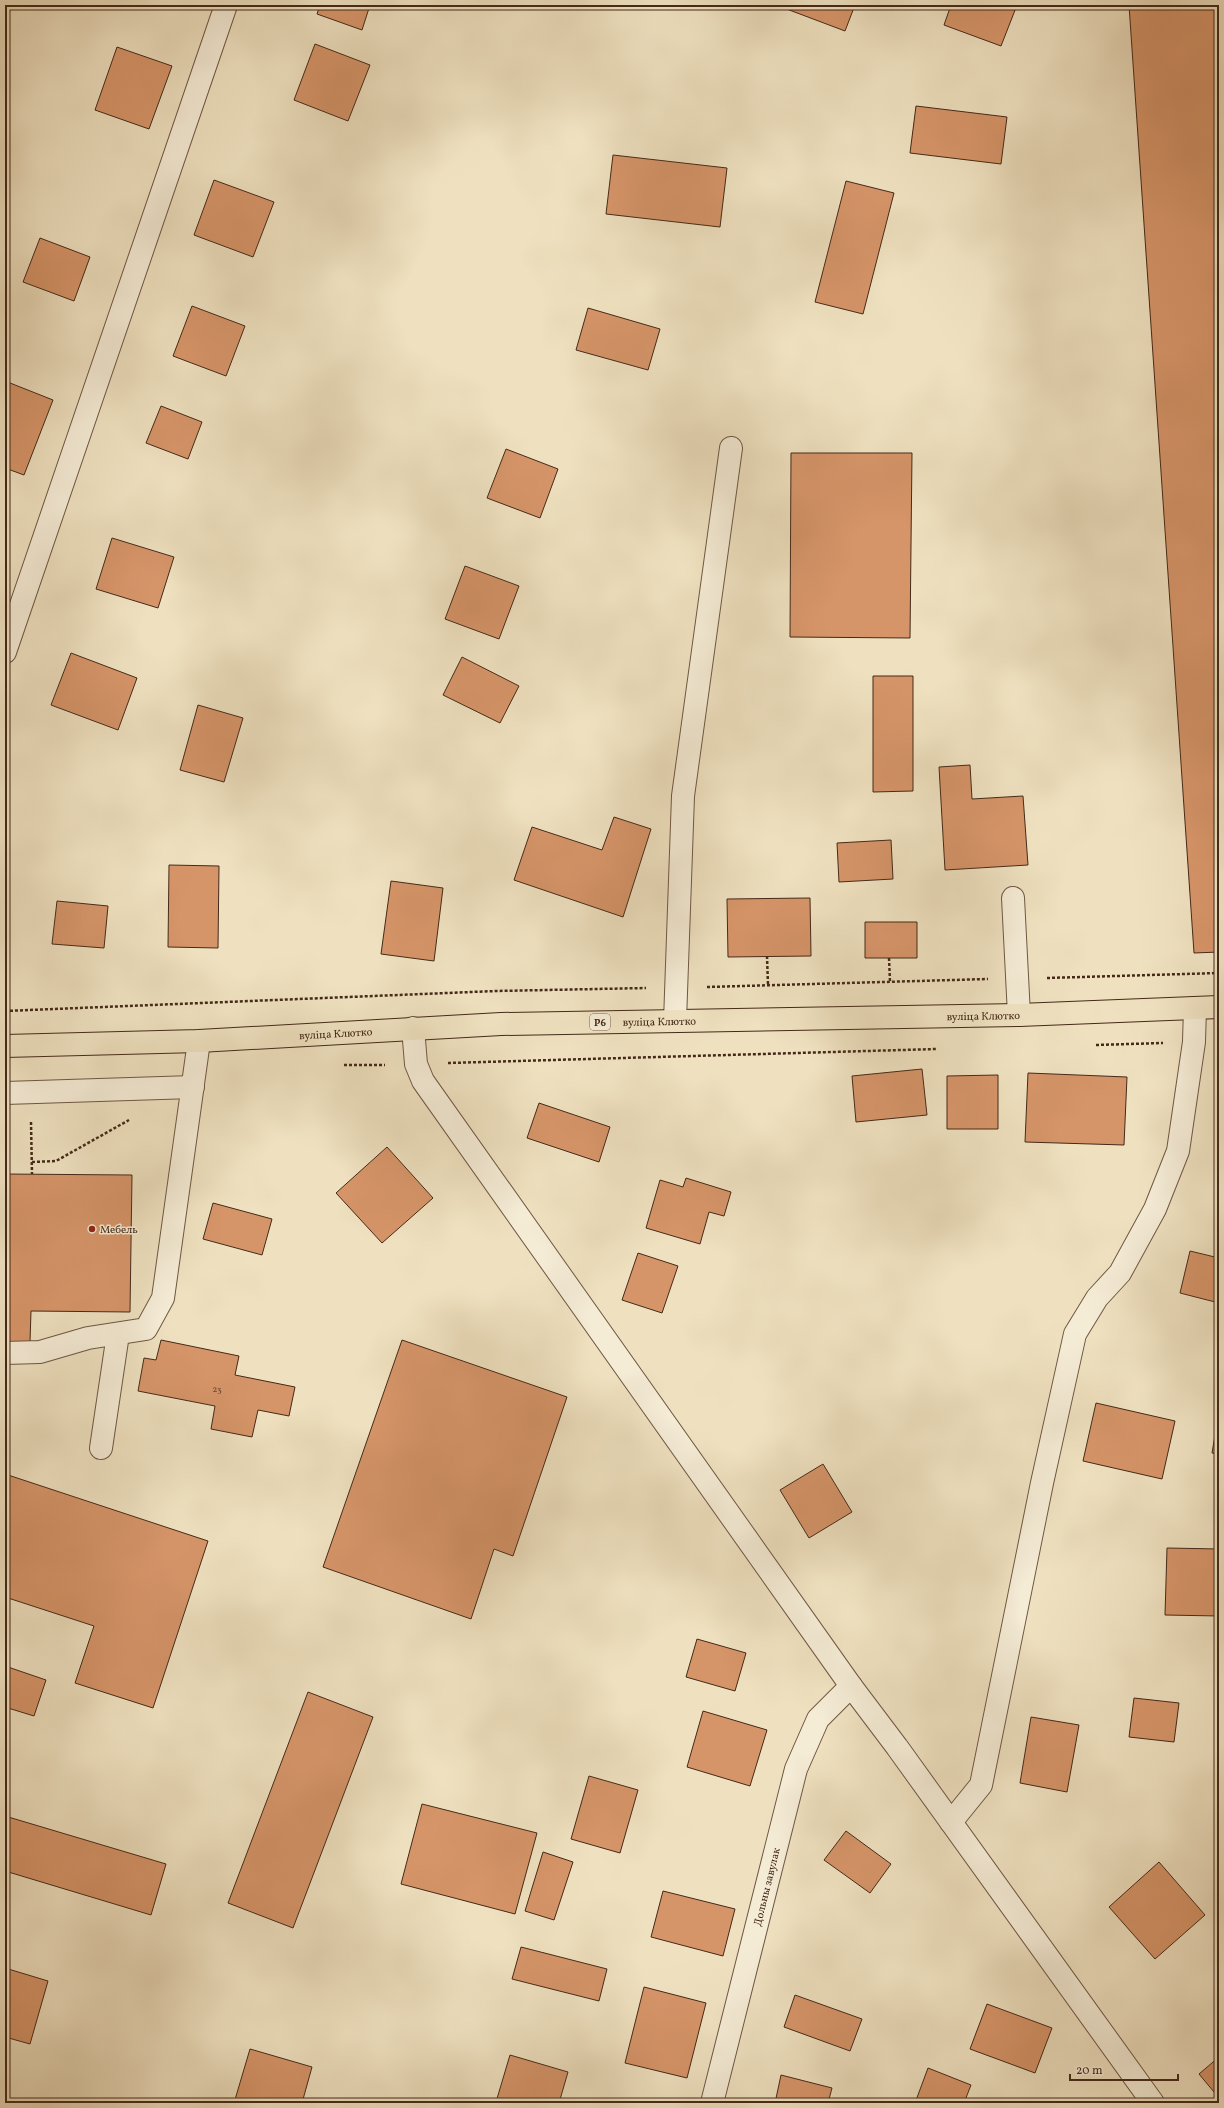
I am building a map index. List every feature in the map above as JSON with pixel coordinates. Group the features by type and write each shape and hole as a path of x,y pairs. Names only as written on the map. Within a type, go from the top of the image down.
{"main road":[{"name":"вуліца Клютко","path":"5,1046 199,1041 501,1024 1019,1015 1219,1007"}],"street":[{"path":"5,652 226,5"},
{"path":"675,1021 682,796 732,448"},
{"path":"1013,898 1019,1015"},
{"path":"951,1822 981,1785 1042,1483 1075,1334 1097,1298 1120,1273 1155,1209 1178,1151 1194,1042 1195,1008"},
{"path":"413,1028 416,1064 423,1081 447,1116 851,1686 897,1747 1153,2103"},
{"path":"5,1353 40,1352 88,1338 146,1329 162,1298 199,1041"},
{"path":"5,1093 193,1087"},
{"path":"101,1448 118,1334"},
{"name":"Дольны завулак","path":"712,2103 796,1769 818,1719 851,1686"}],"path":[{"path":"767,956 768,985"},
{"path":"889,958 890,982"},
{"path":"1091,1045 1194,1042"},
{"path":"337,1066 940,1049"},
{"path":"31,1115 32,1174"},
{"path":"32,1162 56,1161 132,1119"}],"building":[{"path":"320,5 370,5 362,30 317,14"},
{"path":"776,5 855,5 845,31"},
{"path":"951,5 1017,5 1001,46 944,25"},
{"path":"1129,5 1219,5 1219,952 1194,953"},
{"path":"315,44 370,65 348,121 294,100"},
{"path":"117,47 172,66 149,129 95,110"},
{"path":"916,106 1007,117 1001,164 910,153"},
{"path":"613,155 727,168 720,227 606,214"},
{"path":"214,180 274,202 253,257 194,235"},
{"path":"846,181 894,193 863,314 815,302"},
{"path":"40,238 90,257 74,301 23,282"},
{"path":"192,306 245,326 226,376 173,356"},
{"path":"588,308 660,329 648,370 576,350"},
{"path":"5,381 53,400 24,475 5,468"},
{"path":"161,406 202,422 188,459 146,443"},
{"path":"506,449 558,469 540,518 487,498"},
{"path":"791,453 912,453 910,638 790,637"},
{"path":"112,538 174,557 158,608 96,589"},
{"path":"465,566 519,586 499,639 445,619"},
{"path":"71,653 137,678 118,730 51,705"},
{"path":"462,657 519,686 500,723 443,695"},
{"path":"873,676 913,676 913,791 873,792"},
{"path":"198,705 243,718 224,782 180,770"},
{"path":"970,765 972,799 1023,796 1028,865 945,870 939,767"},
{"path":"614,817 651,829 623,917 514,880 532,827 602,850"},
{"path":"891,840 893,879 839,882 837,843"},
{"path":"169,865 219,866 218,948 168,947"},
{"path":"391,881 443,888 434,961 381,954"},
{"path":"810,898 811,956 728,957 727,899"},
{"path":"57,901 108,906 104,948 52,944"},
{"path":"865,922 917,922 917,958 865,958"},
{"path":"922,1069 927,1115 856,1122 852,1076"},
{"path":"1028,1073 1127,1077 1124,1145 1025,1142"},
{"path":"998,1075 998,1129 947,1129 947,1076"},
{"path":"539,1103 610,1127 599,1162 527,1138"},
{"path":"387,1147 433,1198 382,1243 336,1193"},
{"path":"5,1174 132,1175 130,1312 31,1311 30,1342 5,1342"},
{"path":"686,1178 731,1192 724,1216 709,1212 700,1244 646,1228 660,1180 683,1187"},
{"path":"213,1203 272,1219 262,1255 203,1239"},
{"path":"1190,1251 1219,1258 1219,1303 1180,1293"},
{"path":"638,1253 678,1266 662,1313 622,1300"},
{"path":"161,1340 239,1356 235,1375 295,1387 289,1416 258,1410 252,1437 211,1429 215,1406 138,1391 144,1358 156,1360"},
{"path":"402,1340 567,1397 513,1556 494,1549 471,1619 323,1567"},
{"path":"1096,1403 1175,1421 1162,1479 1083,1461"},
{"path":"1219,1412 1219,1454 1212,1453"},
{"path":"823,1464 852,1512 809,1538 780,1490"},
{"path":"5,1474 208,1541 153,1708 75,1683 94,1626 5,1597"},
{"path":"1167,1548 1219,1549 1219,1616 1165,1615"},
{"path":"697,1639 746,1653 735,1691 686,1677"},
{"path":"5,1666 46,1680 34,1716 8,1708 5,1716"},
{"path":"308,1692 373,1717 293,1928 228,1903"},
{"path":"1134,1698 1179,1703 1174,1742 1129,1737"},
{"path":"703,1711 767,1730 750,1786 687,1767"},
{"path":"1031,1717 1079,1725 1067,1792 1020,1783"},
{"path":"589,1776 638,1790 620,1853 571,1839"},
{"path":"422,1804 537,1833 515,1914 401,1884"},
{"path":"5,1816 166,1864 151,1915 5,1871"},
{"path":"846,1831 891,1864 870,1893 824,1860"},
{"path":"543,1852 573,1862 554,1920 525,1911"},
{"path":"1159,1862 1205,1915 1155,1959 1109,1907"},
{"path":"663,1891 735,1909 723,1956 651,1937"},
{"path":"521,1947 607,1969 599,2001 512,1979"},
{"path":"5,1968 48,1981 30,2044 5,2037"},
{"path":"644,1987 706,2003 687,2078 625,2063"},
{"path":"795,1995 862,2019 850,2051 784,2027"},
{"path":"987,2004 1052,2028 1035,2073 970,2049"},
{"path":"250,2049 312,2067 302,2103 234,2103"},
{"path":"510,2055 568,2072 559,2103 496,2102"},
{"path":"1219,2057 1219,2098 1199,2074"},
{"path":"928,2068 971,2085 964,2103 915,2103"},
{"path":"781,2075 832,2088 828,2103 775,2103"}],"place":[{"name":"Мебель","path":"92,1229"}]}
